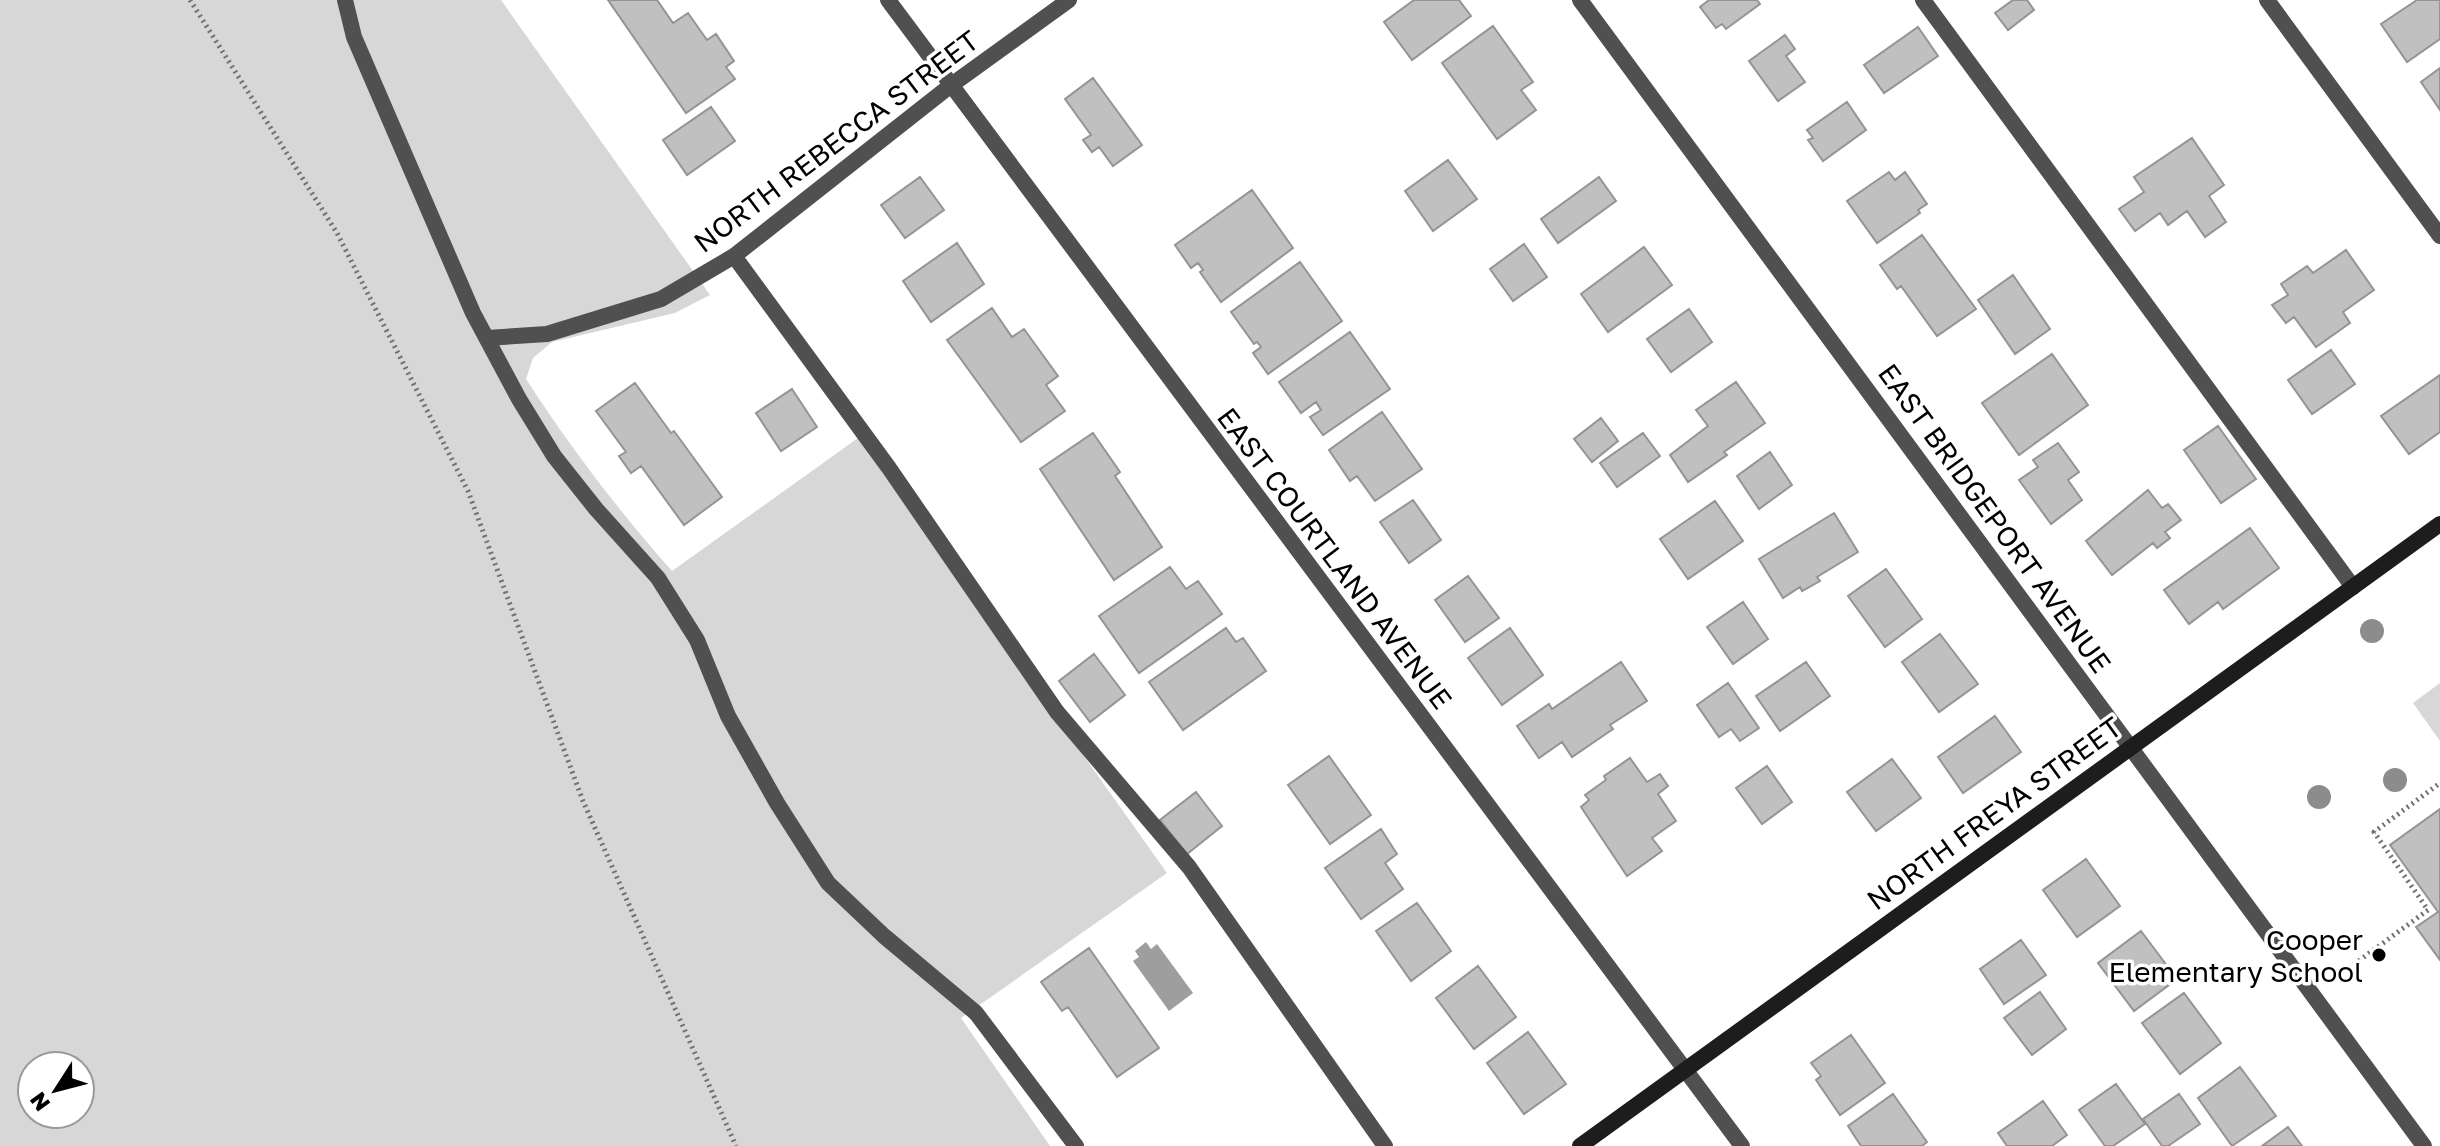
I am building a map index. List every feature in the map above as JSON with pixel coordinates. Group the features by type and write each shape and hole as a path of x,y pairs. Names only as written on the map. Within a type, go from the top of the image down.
{"street":[{"path":"345,0 354,37 467,299 519,399 554,456 596,509 658,578 690,627 728,716 777,803 828,883 884,936 976,1013 1076,1146"},
{"name":"EAST COURTLAND AVENUE","path":"888,0 1742,1146"},
{"name":"NORTH REBECCA STREET","path":"487,338 547,334 661,299 734,256 950,86 1069,0"},
{"name":"EAST BRIDGEPORT AVENUE","path":"1580,0 2424,1146"},
{"path":"1923,0 2353,587"},
{"path":"2267,0 2440,236"},
{"path":"734,256 889,468 1057,712 1189,867 1385,1146"},
{"name":"NORTH FREYA STREET","path":"1580,1146 2440,524"}],"path":[{"path":"190,0 337,233 468,491 583,801 736,1146"},
{"path":"2349,968 2428,910 2374,832 2440,783"}],"shaded area":[{"path":"0,0 501,0 710,295 675,313 552,342 533,358 526,379 595,478 672,571 858,438 1167,873 961,1018 1050,1146 0,1146"},
{"path":"2440,683 2440,741 2413,703"},
{"path":"1146,942 1151,949 1157,944 1193,993 1169,1011 1133,961 1139,957 1135,951"}],"building":[{"path":"608,0 657,0 673,23 688,13 707,40 716,34 734,61 726,67 735,79 686,113"},
{"path":"1414,0 1459,0 1471,16 1412,60 1384,22"},
{"path":"1709,0 1757,0 1760,4 1726,29 1722,24 1716,28 1700,7"},
{"path":"2013,0 2027,0 2034,10 2008,30 1995,13"},
{"path":"2417,0 2440,0 2440,39 2407,62 2381,24"},
{"path":"1493,26 1533,82 1521,90 1536,110 1497,139 1442,63"},
{"path":"1918,27 1938,56 1884,93 1864,65"},
{"path":"1785,35 1795,49 1786,56 1805,82 1778,101 1749,61"},
{"path":"2440,68 2440,110 2421,82"},
{"path":"1093,78 1142,145 1113,166 1099,147 1092,152 1083,140 1091,135 1065,99"},
{"path":"1847,102 1866,130 1823,161 1808,140 1813,138 1807,130"},
{"path":"711,107 735,141 687,175 663,140"},
{"path":"2192,138 2224,185 2209,196 2226,222 2205,237 2187,211 2168,225 2160,213 2135,231 2119,209 2144,192 2134,177"},
{"path":"1448,160 1477,199 1433,231 1405,191"},
{"path":"1889,172 1895,180 1905,172 1927,204 1918,210 1920,213 1877,243 1847,201"},
{"path":"920,177 944,210 905,238 881,205"},
{"path":"1599,177 1616,201 1558,243 1541,219"},
{"path":"1252,190 1293,248 1221,302 1200,272 1203,270 1198,263 1191,268 1175,245"},
{"path":"1922,235 1976,309 1937,336 1901,286 1897,289 1880,265"},
{"path":"957,243 984,284 931,322 903,281"},
{"path":"1524,244 1547,277 1513,301 1490,269"},
{"path":"1644,247 1672,285 1608,332 1581,294"},
{"path":"2346,250 2374,290 2343,312 2350,323 2316,347 2294,317 2286,323 2272,305 2288,295 2281,284 2307,266 2313,273"},
{"path":"1300,262 1342,321 1268,374 1253,353 1261,347 1257,342 1254,344 1231,312"},
{"path":"2013,275 2050,329 2015,354 1978,300"},
{"path":"992,308 1012,337 1024,329 1058,376 1046,385 1065,411 1021,442 947,340"},
{"path":"1689,309 1712,342 1671,372 1647,339"},
{"path":"1350,332 1390,389 1323,435 1310,417 1321,410 1316,402 1301,413 1279,382"},
{"path":"2331,350 2355,384 2312,414 2288,380"},
{"path":"2052,354 2088,405 2019,455 1982,403"},
{"path":"2440,375 2440,432 2409,454 2381,416"},
{"path":"1736,382 1765,423 1688,482 1670,455 1708,426 1696,410"},
{"path":"635,383 722,497 684,525 641,466 631,473 619,456 626,452 596,411"},
{"path":"792,389 817,427 781,451 756,413"},
{"path":"1382,412 1422,469 1375,501 1357,476 1350,481 1329,450"},
{"path":"1601,418 1618,441 1592,462 1574,439"},
{"path":"2218,426 2256,479 2221,503 2184,450"},
{"path":"1093,433 1120,472 1115,476 1162,547 1114,580 1040,469"},
{"path":"1643,433 1660,456 1617,487 1600,463"},
{"path":"2058,443 2079,472 2068,480 2082,500 2051,524 2019,480 2038,467 2033,460"},
{"path":"1770,452 1792,485 1759,509 1737,476"},
{"path":"2148,490 2162,508 2168,504 2181,520 2165,532 2170,538 2157,548 2153,543 2112,575 2086,541"},
{"path":"1413,500 1441,540 1409,563 1380,522"},
{"path":"1715,501 1743,541 1688,579 1660,539"},
{"path":"1834,513 1858,552 1817,577 1820,581 1802,591 1800,587 1783,598 1759,559"},
{"path":"2250,528 2279,568 2223,609 2218,602 2189,624 2164,590"},
{"path":"1170,567 1186,589 1198,581 1222,614 1139,673 1099,616"},
{"path":"1886,569 1922,619 1885,647 1848,596"},
{"path":"1468,576 1499,618 1465,642 1435,600"},
{"path":"1743,602 1768,639 1733,664 1707,627"},
{"path":"1226,628 1236,642 1243,638 1266,671 1183,730 1149,682"},
{"path":"1510,628 1543,675 1502,705 1468,658"},
{"path":"1940,634 1978,684 1939,712 1902,662"},
{"path":"1094,654 1125,695 1090,722 1059,681"},
{"path":"1621,662 1647,701 1610,725 1613,729 1572,757 1562,742 1539,758 1517,726 1549,704 1552,709"},
{"path":"1806,662 1830,696 1780,731 1756,696"},
{"path":"1728,683 1759,728 1740,741 1731,729 1719,737 1697,705"},
{"path":"1995,716 2021,752 1963,793 1938,757"},
{"path":"1329,756 1371,815 1330,844 1288,785"},
{"path":"1630,758 1647,782 1660,774 1668,786 1658,794 1676,821 1652,838 1662,851 1627,876 1581,807 1589,800 1585,795 1606,780 1604,776"},
{"path":"1892,759 1921,798 1876,831 1847,792"},
{"path":"1767,766 1792,802 1762,824 1736,788"},
{"path":"1196,792 1222,826 1187,854 1160,820"},
{"name":"Cooper Elementary School","path":"2440,809 2440,960 2416,927 2438,912 2390,845"},
{"path":"1381,829 1397,854 1385,863 1403,889 1361,919 1325,868"},
{"path":"2086,859 2120,906 2077,937 2043,890"},
{"path":"1417,903 1451,951 1411,981 1376,931"},
{"path":"2141,931 2177,979 2134,1011 2098,963"},
{"path":"2021,940 2046,975 2004,1004 1980,969"},
{"path":"1089,948 1159,1048 1117,1077 1068,1007 1062,1011 1041,982"},
{"path":"1478,966 1516,1017 1474,1049 1436,998"},
{"path":"2040,992 2066,1029 2032,1055 2004,1018"},
{"path":"2184,993 2221,1043 2180,1074 2142,1023"},
{"path":"1528,1032 1566,1084 1524,1114 1487,1063"},
{"path":"1851,1035 1885,1083 1840,1115 1816,1080 1821,1076 1811,1063"},
{"path":"2240,1067 2276,1116 2232,1146 2198,1098"},
{"path":"2116,1084 2145,1124 2113,1146 2105,1146 2079,1110"},
{"path":"1893,1094 1927,1142 1922,1146 1861,1146 1848,1126"},
{"path":"2179,1094 2200,1124 2168,1146 2162,1146 2143,1119"},
{"path":"2043,1101 2067,1135 2052,1146 2007,1146 1998,1133"},
{"path":"2288,1127 2302,1146 2262,1146"}],"place":[{"name":"Cooper Elementary School","path":"2379,955"}]}
